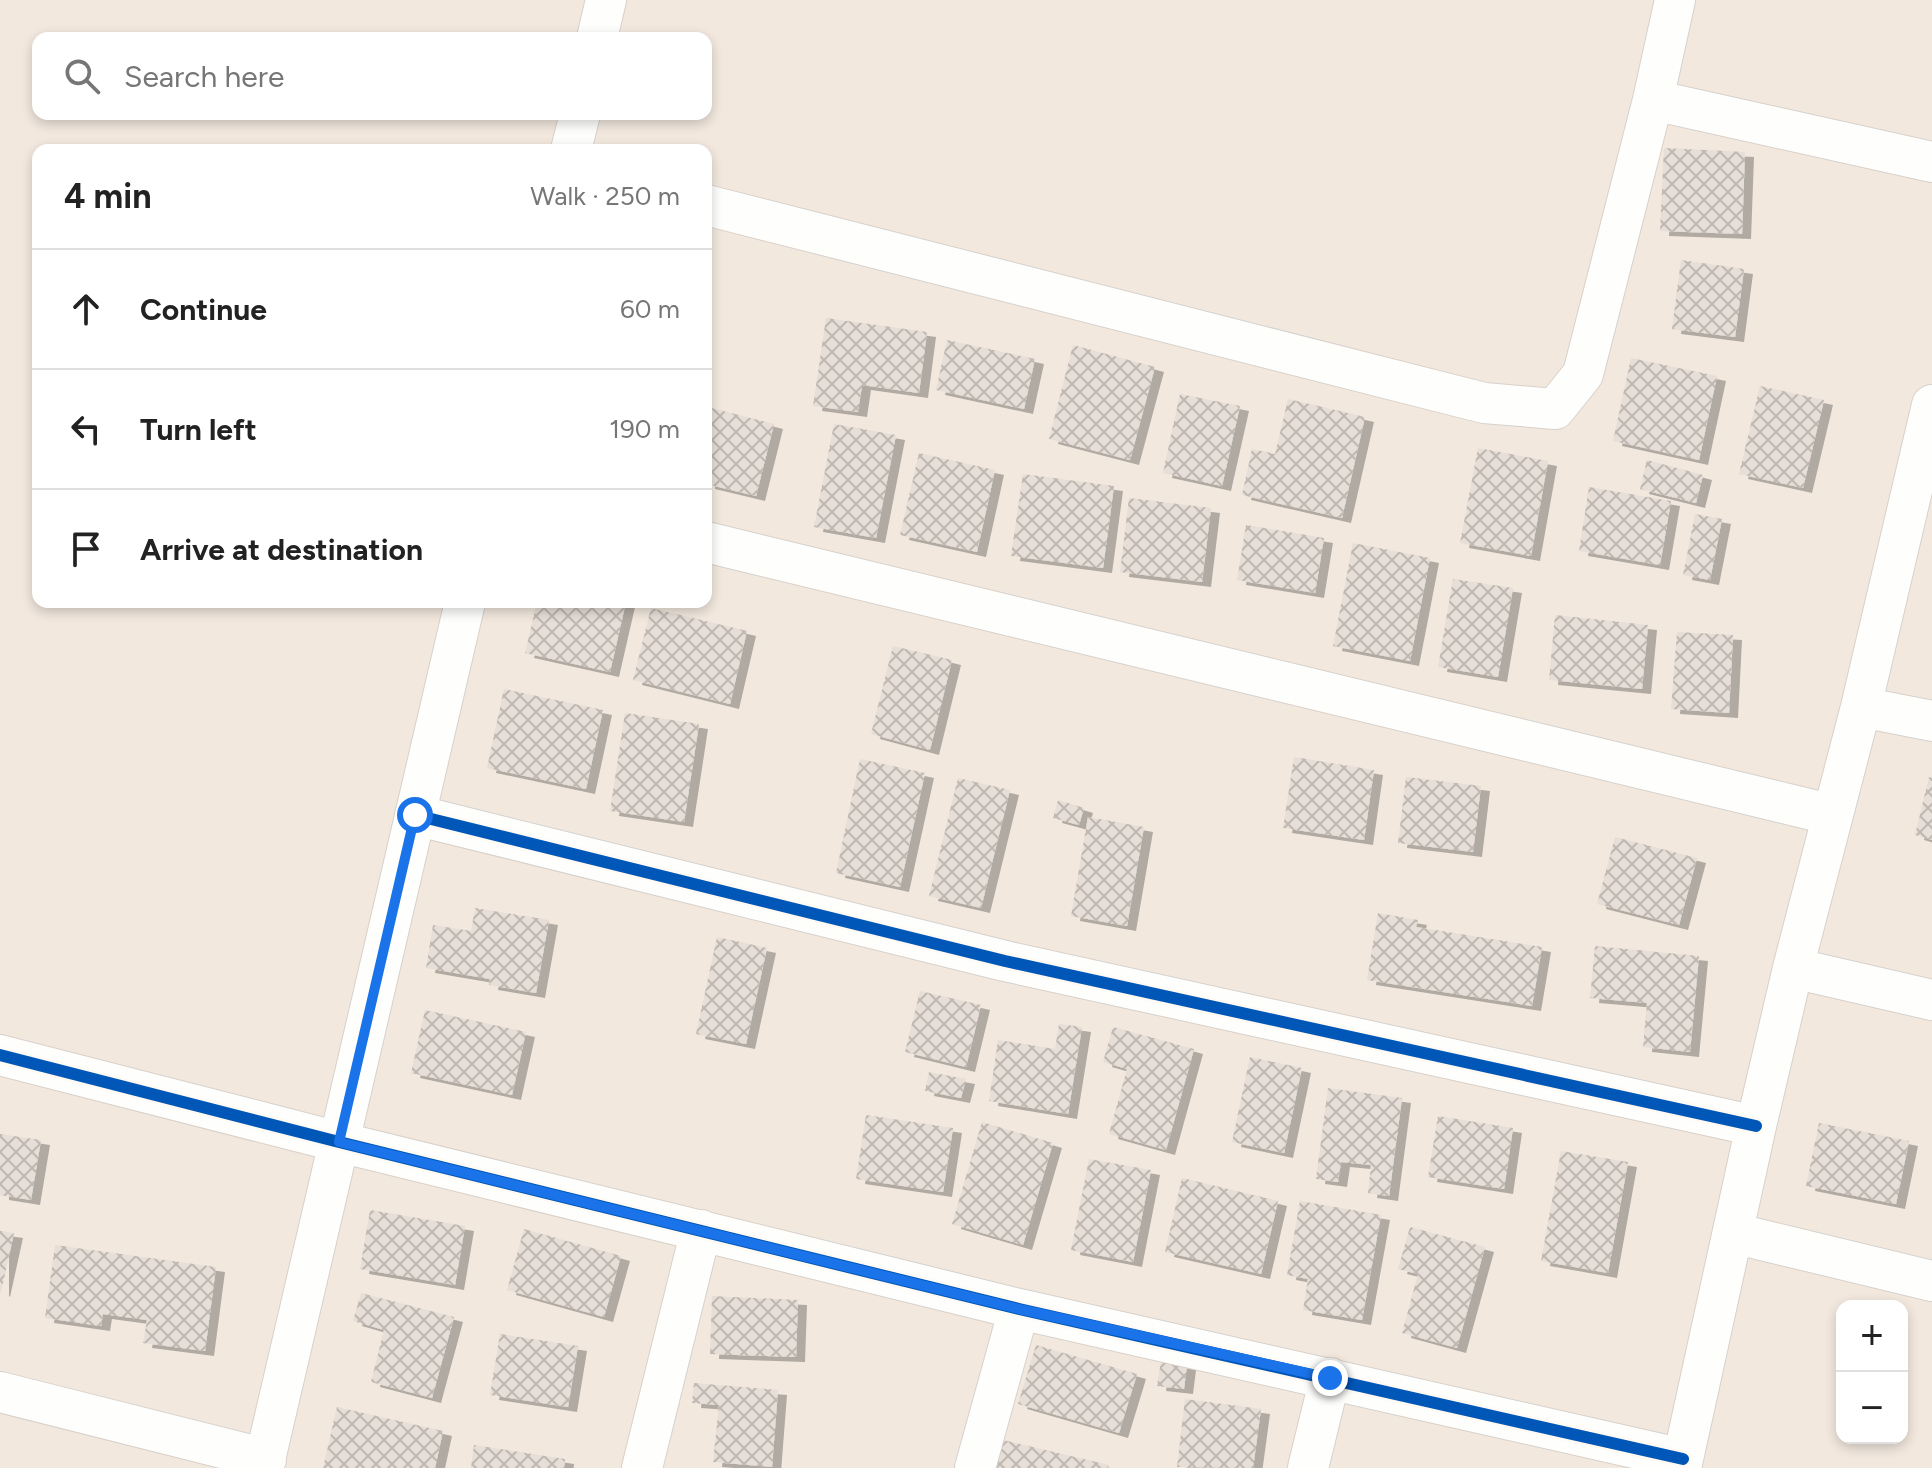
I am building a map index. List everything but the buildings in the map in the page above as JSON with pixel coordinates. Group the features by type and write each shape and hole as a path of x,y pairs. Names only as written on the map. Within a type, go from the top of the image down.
{"street":[{"path":"598,32 606,0"},
{"path":"712,207 1484,403 1555,409 1583,374 1653,100 1675,0"},
{"path":"1653,100 1932,162"},
{"path":"572,144 578,120"},
{"path":"0,1055 339,1142 1019,1309 1330,1378 1682,1463 1793,968 1929,431"},
{"path":"712,543 1833,815"},
{"path":"0,1392 264,1463 464,608"},
{"path":"1861,707 1932,721"},
{"path":"415,815 1005,961 1756,1126"},
{"path":"1793,968 1932,1000"},
{"path":"642,1468 701,1230"},
{"path":"1733,1233 1932,1281"},
{"path":"975,1468 1019,1309"},
{"path":"1308,1468 1330,1378"}],"shaded area":[{"path":"0,0 1932,0 1932,1468 0,1468"}],"cycle path":[{"path":"415,815 1005,961 1756,1126"},
{"path":"0,1055 339,1142 1019,1309 1683,1459"}],"route":[{"path":"415,815 339,1142 1019,1309 1330,1378"}]}
